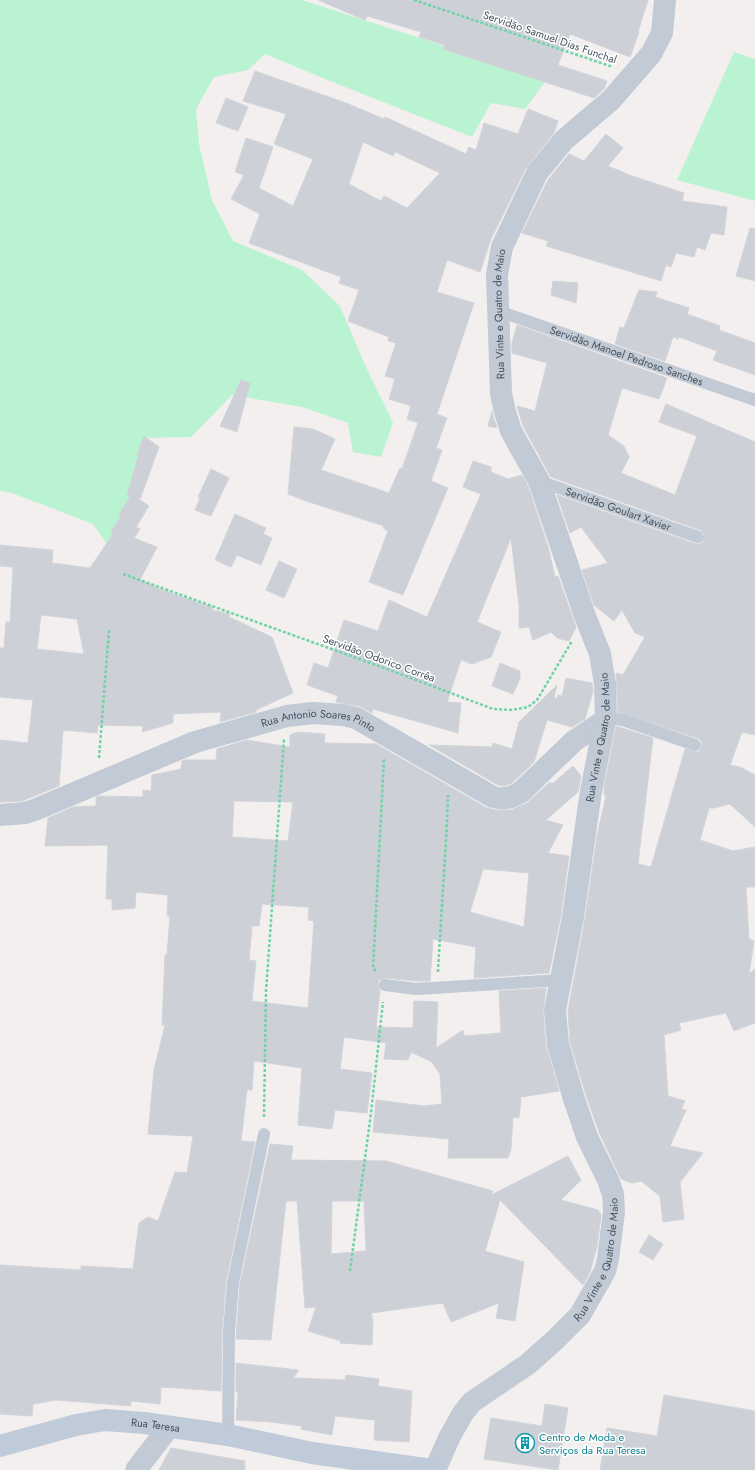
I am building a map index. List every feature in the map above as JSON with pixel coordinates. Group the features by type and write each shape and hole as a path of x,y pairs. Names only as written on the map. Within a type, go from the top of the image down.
{"main road":[{"name":"Rua Teresa","path":"0,1446 76,1425 105,1420 228,1435 310,1462 432,1470"}],"street":[{"name":"Rua Vinte e Quatro de Maio","path":"435,1470 449,1438 463,1413 472,1402 528,1364 580,1315 604,1271 608,1259 614,1212 612,1194 608,1180 587,1137 574,1099 558,1044 555,1010 574,917 591,791 605,718 605,684 600,654 539,481 511,431 505,412 501,393 496,275 502,247 537,173 564,140 611,100 651,54 662,33 665,0"},
{"name":"Rua Antonio Soares Pinto","path":"0,814 25,813 37,809 195,742 287,716 313,713 356,718 493,797 501,799 511,798 521,792 574,741 605,718"},
{"path":"136,1470 169,1427"}],"lane":[{"name":"Servidão Manoel Pedroso Sanches","path":"498,311 755,400"},
{"name":"Servidão Goulart Xavier","path":"539,481 698,537"},
{"path":"605,718 623,720 695,745"},
{"path":"385,985 416,989 562,980"},
{"path":"228,1435 229,1332 233,1283 264,1134"}],"path":[{"name":"Servidão Samuel Dias Funchal","path":"414,0 634,74"},
{"name":"Servidão Odorico Corrêa","path":"123,574 387,669 493,709 512,710 528,707 537,700 546,687 586,616"},
{"path":"99,759 109,630"},
{"path":"350,1271 371,1113 386,981 373,968 385,735"},
{"path":"264,1134 266,991 284,736"},
{"path":"437,988 446,851 448,771"}],"green space":[{"path":"0,0 302,0 547,79 525,109 491,103 472,137 265,54 248,70 214,77 196,109 199,144 212,200 233,241 302,270 340,306 365,365 393,423 381,457 353,452 348,423 302,407 232,395 191,437 146,438 127,510 109,547 93,524 12,493 0,491"},
{"path":"734,52 755,59 755,201 677,180"}],"building":[{"path":"318,0 648,0 630,57 570,34 558,65 607,81 604,89 594,98 443,49 445,45 419,37 421,32 367,16 365,20"},
{"path":"255,71 346,103 384,119 385,117 466,154 469,147 476,150 484,123 518,134 528,109 558,121 554,133 526,168 491,239 480,272 447,260 437,292 474,303 437,414 447,418 436,448 442,450 431,481 448,488 403,595 369,582 388,531 383,528 384,526 288,494 294,427 313,429 335,439 321,470 389,493 400,468 402,469 418,423 407,419 411,406 389,399 395,379 385,376 396,343 388,341 389,337 348,321 359,290 339,283 341,277 249,243 260,214 231,199 244,175 235,172 246,138 273,147 259,188 293,206 313,159 274,144 286,114 243,101","holes":["363,142 393,156 395,152 440,173 407,208 384,196 381,201 349,184"]},
{"path":"226,98 248,107 238,131 216,123"},
{"path":"606,134 623,148 608,166 632,176 684,193 682,201 727,207 724,235 711,233 705,250 697,247 694,257 676,253 671,267 666,265 661,281 546,246 548,241 522,233 548,180 569,154 584,161"},
{"path":"750,228 755,229 755,281 736,276"},
{"path":"553,281 578,283 576,303 551,295"},
{"path":"639,290 657,292 655,297 689,308 687,314 720,326 719,330 755,343 755,375 713,360 717,351 679,337 678,339 673,337 665,361 615,344 620,327 624,328"},
{"path":"517,325 667,378 659,399 622,388 608,435 624,446 629,457 621,473 675,495 697,436 659,422 666,404 755,442 755,735 742,732 730,765 740,767 755,775 755,827 730,804 709,808 700,840 733,851 755,847 755,887 746,887 749,939 754,941 749,974 755,969 755,1023 734,1031 726,1013 679,1023 681,1030 664,1035 668,1096 685,1101 681,1109 686,1110 670,1146 703,1153 680,1182 684,1219 663,1222 660,1196 641,1181 632,1183 621,1179 599,1132 586,1095 570,1042 568,1011 585,919 597,836 606,796 604,795 604,787 616,726 653,738 638,864 651,867 685,749 697,752 700,750 702,744 701,740 697,738 618,712 616,673 623,675 645,637 635,633 622,610 614,621 594,605 582,570 608,563 581,527 570,533 557,495 696,544 703,542 705,535 700,530 551,477 523,426 517,406 535,411 547,363 512,353 512,343"},
{"path":"241,380 250,383 237,432 220,426"},
{"path":"492,411 493,416 497,428 488,426"},
{"path":"144,436 159,447 140,499 137,498 149,506 136,527 140,529 134,538 157,547 140,580 160,589 213,607 212,610 230,614 229,617 272,637 293,693 256,710 256,712 220,722 221,712 173,714 173,723 142,732 143,726 98,725 97,733 63,730 59,786 22,801 0,802 0,740 28,743 33,700 0,697 0,648 4,648 6,622 10,622 13,567 0,566 0,545 53,550 52,563 90,568 113,534 111,532 121,516 119,515 130,496 127,495 138,457 137,456","holes":["41,615 77,619 84,654 37,649"]},
{"path":"473,461 491,467 491,472 508,479 522,475 528,486 548,547 555,577 558,576 576,627 569,641 557,638 551,632 533,640 529,627 519,628 519,605 511,538 477,622 501,632 491,657 472,664 461,660 447,702 461,703 458,733 373,709 372,713 359,706 336,702 338,696 307,685 314,663 328,668 344,620 378,631 389,600 427,617 481,494 463,487"},
{"path":"211,469 229,478 211,516 195,510 200,498 198,497"},
{"path":"235,514 266,528 263,534 272,538 261,565 237,555 231,567 215,560"},
{"path":"279,561 297,569 284,598 266,590"},
{"path":"500,663 520,671 520,678 513,694 492,686"},
{"path":"566,678 592,683 593,691 585,719 572,727 547,720 534,762 512,783 505,786 498,785 429,745 492,747 493,743 512,749 519,722 557,685 554,697 557,699 558,695 562,696"},
{"path":"298,732 325,734 324,743 376,744 487,808 495,810 511,810 527,803 550,782 552,784 573,766 581,776 578,792 546,820 563,825 548,853 569,856 561,915 549,973 474,978 476,947 433,939 430,981 386,978 379,980 378,984 380,991 376,1027 413,1028 414,1001 438,1002 436,1048 463,1030 464,1036 501,1033 499,991 546,988 543,1011 546,1045 559,1091 521,1097 519,1118 513,1117 511,1149 508,1158 448,1158 449,1139 373,1132 376,1100 424,1106 442,1104 440,1074 432,1062 411,1052 408,1060 384,1059 386,1043 344,1037 340,1069 372,1073 367,1113 335,1110 332,1129 298,1125 302,1068 254,1061 252,1090 247,1090 241,1141 255,1142 226,1282 222,1331 221,1391 161,1387 160,1404 131,1401 131,1406 56,1400 33,1404 32,1416 0,1414 0,1265 81,1270 81,1266 133,1269 139,1223 148,1217 158,1221 175,1172 187,1173 193,1136 148,1134 154,1070 165,1025 162,1025 165,955 167,955 170,916 167,916 168,895 136,892 135,908 112,910 112,899 106,899 108,845 45,846 48,818 73,807 96,806 96,797 100,796 143,797 143,790 151,791 152,775 181,769 182,761 185,760 216,760 217,749 247,740 290,747 290,735","holes":["234,801 293,802 288,841 232,837","483,869 529,873 524,927 470,912","262,904 309,907 308,920 314,921 308,1008 252,1001 256,961 249,960 252,926 259,926"]},
{"path":"270,1144 293,1146 291,1160 386,1161 493,1191 491,1195 568,1156 581,1180 561,1200 598,1210 601,1215 597,1247 590,1272 583,1285 500,1200 485,1251 524,1262 515,1321 496,1318 499,1303 451,1322 443,1303 371,1313 373,1321 372,1345 340,1343 341,1341 308,1331 316,1307 305,1308 297,1201 286,1201 271,1340 236,1339 240,1284","holes":["332,1201 364,1201 366,1251 331,1254"]},
{"path":"649,1235 663,1244 653,1260 639,1252"},
{"path":"236,1363 299,1370 293,1378 345,1380 346,1375 379,1379 378,1386 412,1391 409,1442 374,1440 375,1420 335,1416 332,1435 301,1429 302,1426 236,1420 238,1393 236,1392"},
{"path":"664,1395 755,1411 755,1470 600,1470 607,1428 657,1436"},
{"name":"Centro de Moda e Serviços da Rua Teresa","path":"545,1404 568,1408 558,1470 484,1459 491,1418 542,1426"},
{"path":"171,1448 245,1461 245,1470 159,1470"}],"place":[{"name":"Centro de Moda e Serviços da Rua Teresa","path":"525,1443"}]}
